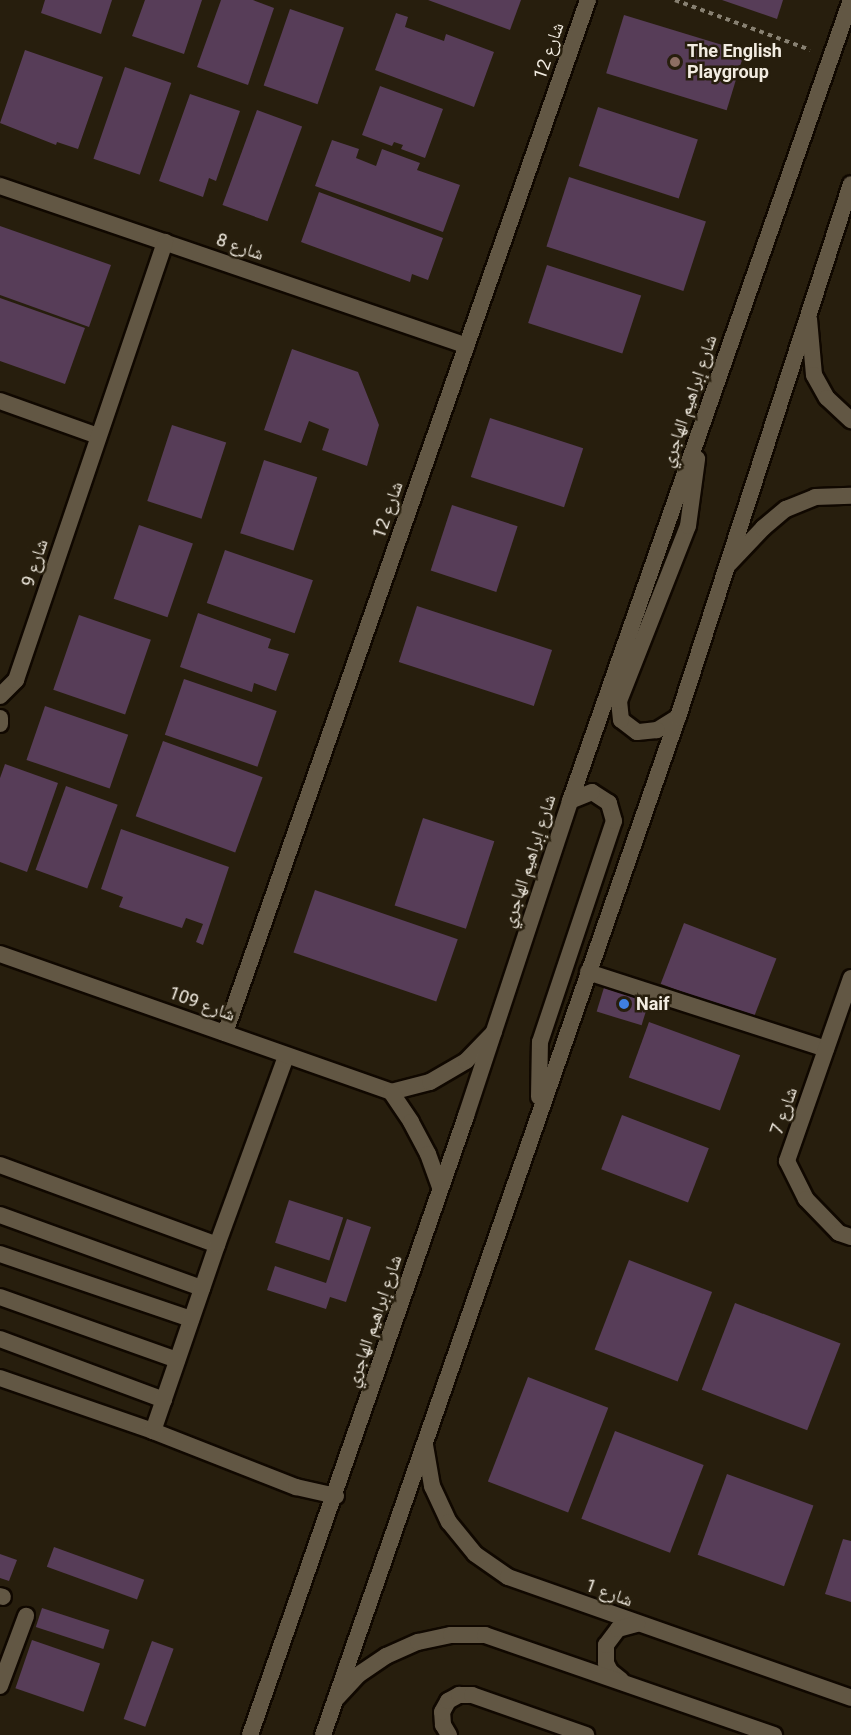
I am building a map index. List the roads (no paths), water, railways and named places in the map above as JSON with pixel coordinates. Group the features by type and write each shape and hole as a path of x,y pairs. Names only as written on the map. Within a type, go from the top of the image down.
{"street":[{"name":"شارع 12","path":"225,1033 588,0"},
{"name":"شارع إبراهيم الهاجري","path":"250,1735 336,1496 570,801 851,0"},
{"path":"323,1735 539,1110 678,717 729,564 810,303 851,184"},
{"name":"شارع 8","path":"0,186 466,346"},
{"name":"شارع 9","path":"0,696 16,680 165,242"},
{"path":"810,303 809,340 814,375 827,398 851,420"},
{"path":"0,401 98,436"},
{"path":"678,717 657,730 637,732 621,720 619,701 688,526 701,425"},
{"path":"729,564 763,528 786,509 814,497 851,496"},
{"path":"0,718 0,724"},
{"path":"539,1110 540,1042 614,821 609,803 592,792 570,801"},
{"name":"شارع 109","path":"0,954 391,1092"},
{"path":"588,972 826,1049"},
{"name":"شارع 7","path":"851,978 787,1161 806,1199 839,1233 851,1237"},
{"path":"440,1187 428,1154 411,1122 391,1092 430,1082 466,1061 494,1032"},
{"path":"153,1431 217,1245 286,1056"},
{"path":"0,1165 217,1245"},
{"path":"0,1215 202,1288"},
{"path":"0,1254 191,1319"},
{"path":"0,1297 177,1360"},
{"path":"0,1339 164,1400"},
{"path":"0,1378 153,1431 296,1487 336,1496"},
{"name":"شارع 1","path":"425,1445 432,1486 448,1522 475,1554 508,1577 851,1698"},
{"path":"0,1686 26,1616"},
{"path":"623,1682 610,1671 606,1663 606,1645 610,1636 627,1625 647,1627"},
{"path":"335,1700 358,1675 386,1656 418,1642 451,1635 485,1635 623,1682 756,1732 774,1735"},
{"path":"449,1735 443,1725 442,1712 448,1701 459,1695 472,1695 586,1735"}],"place":[{"name":"The English Playgroup","path":"675,62"},
{"name":"Naif","path":"624,1004"}]}
